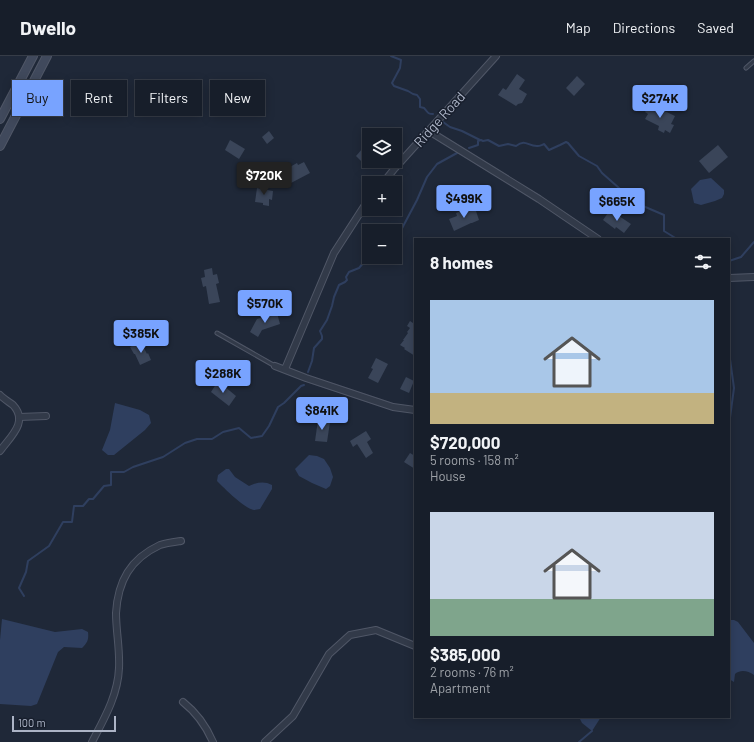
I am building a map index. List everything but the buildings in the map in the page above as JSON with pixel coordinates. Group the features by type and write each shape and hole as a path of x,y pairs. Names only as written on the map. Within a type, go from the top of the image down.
{"street":[{"path":"0,119 33,56"},
{"path":"0,146 47,56"},
{"name":"Ridge Road","path":"389,176 496,56"},
{"path":"429,131 539,199 597,238"},
{"path":"285,369 334,253 362,210"},
{"path":"730,278 754,277"},
{"path":"276,366 306,378 393,407 414,410"},
{"path":"0,395 18,412 20,422 16,430 0,451"},
{"path":"19,417 46,416"},
{"path":"92,742 115,693 119,668 119,644 116,614 119,591 128,570 142,555 161,545 181,541"},
{"path":"265,742 293,716 329,654 350,635 376,630 414,646"},
{"path":"183,702 191,708 205,726 213,742"}],"lane":[{"path":"746,68 754,61"},
{"path":"217,333 276,366"}],"water":[{"path":"711,178 724,190 722,198 701,205 694,203 691,189 700,180"},
{"path":"115,403 140,410 149,415 151,423 145,430 114,455 108,455 102,450 110,430"},
{"path":"309,455 324,459 330,468 333,477 330,486 326,489 299,476 295,469"},
{"path":"226,469 229,469 235,477 249,486 261,482 272,485 272,489 260,509 254,510 245,506 217,481 218,475"},
{"path":"2,619 55,632 82,629 88,632 87,641 82,648 64,647 58,652 37,704 31,706 0,704 0,640"},
{"path":"730,620 738,622 754,643 754,675 740,671 735,674 734,682 730,680"},
{"path":"580,718 600,718 592,731 582,723"}],"waterway":[{"path":"391,56 401,60 400,68 392,83 394,86 417,95 420,99 420,107 433,114"},
{"path":"443,122 450,127 480,140"},
{"path":"469,148 478,145 478,141 481,140 488,140 499,146 508,144 516,146 522,143 535,146 544,144 549,150 566,142 579,156 597,166 602,173 636,203 664,215 664,231 675,238"},
{"path":"402,228 427,177 437,164 457,153"},
{"path":"730,261 741,257 754,242"},
{"path":"308,372 312,361 314,348 322,339 320,331 327,320 339,285 347,280 346,277 349,272 359,268 362,264"},
{"path":"730,359 734,388 730,418"},
{"path":"24,596 19,588 26,572 28,561 49,546 63,522 72,522 74,506 83,506 89,499 93,499 104,486 111,485 111,472 124,472 133,467 163,457 185,443 197,439 212,439 223,432 239,428 251,438 262,436 269,426 278,407 304,385"},
{"path":"579,742 592,731"}]}
